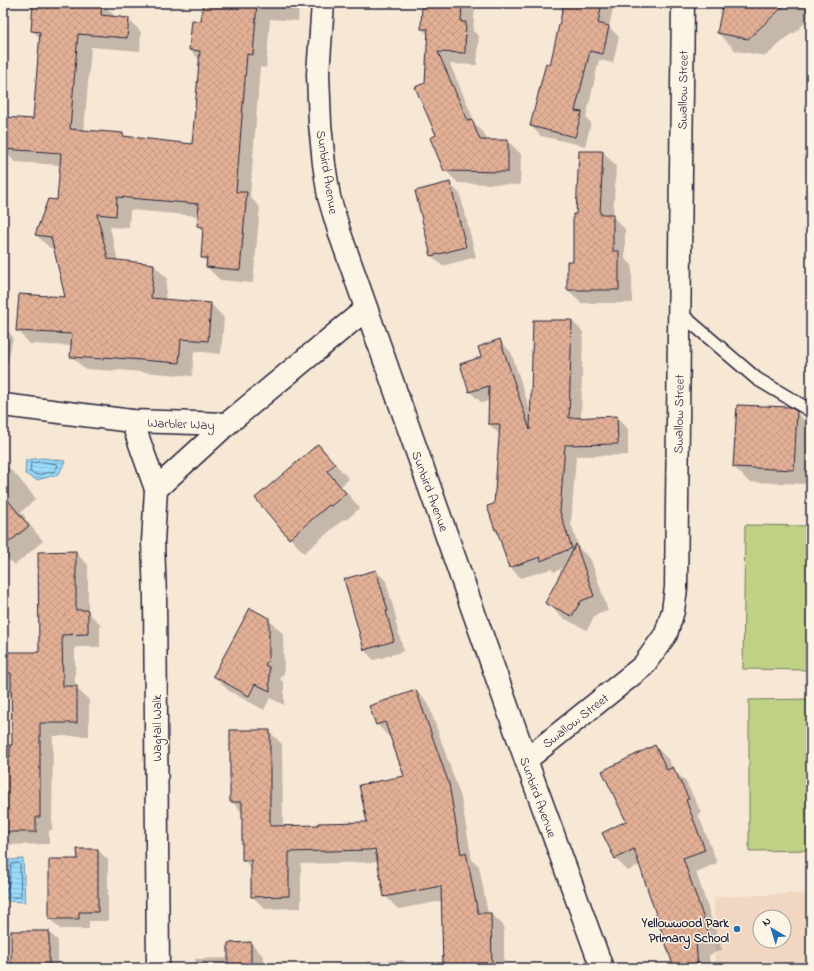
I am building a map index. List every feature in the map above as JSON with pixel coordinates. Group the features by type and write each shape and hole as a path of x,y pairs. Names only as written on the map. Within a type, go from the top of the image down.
{"street":[{"name":"Sunbird Avenue","path":"323,3 318,74 320,124 329,197 366,309 526,760 602,968"},
{"name":"Swallow Street","path":"526,760 643,666 666,634 672,611 676,588 683,3"},
{"name":"Warbler Way","path":"3,405 132,421 228,424 366,309"},
{"name":"Wagtail Walk","path":"132,421 156,489 153,542 156,613 158,968"},
{"path":"156,489 228,424"}],"lane":[{"path":"679,312 757,379 811,411"}],"shaded area":[{"name":"Yellowwood Park Primary School","path":"811,893 811,968 715,968 714,897"}],"green space":[{"path":"745,525 811,526 811,670 743,669"},
{"path":"811,699 811,850 749,851 749,700"}],"water":[{"path":"43,458 65,461 59,474 37,480 25,474 26,460"},
{"path":"23,859 25,902 8,901 4,893 8,860"}],"building":[{"path":"33,3 102,3 101,15 129,18 127,38 78,34 70,129 123,133 123,136 192,144 200,51 189,50 192,20 201,21 203,3 257,3 253,55 247,54 236,192 247,192 240,270 206,267 207,258 201,258 203,227 197,226 199,204 117,197 116,216 97,214 108,259 154,264 151,298 211,303 208,341 181,339 179,363 104,357 104,359 70,357 72,334 16,331 19,294 65,297 51,237 35,235 48,199 57,200 61,153 3,149 3,117 33,119 40,32 31,31"},
{"path":"422,3 462,3 461,22 466,22 465,53 438,52 468,121 472,120 480,140 508,140 508,172 444,171 430,138 436,135 415,87 425,83 428,29 421,29"},
{"path":"564,3 602,3 598,23 609,26 603,54 590,51 575,111 582,112 575,137 530,126 546,63 550,65"},
{"path":"723,3 787,3 748,39 717,33"},
{"path":"579,151 603,151 600,214 613,214 613,251 619,251 619,290 567,290 567,261 573,261 573,214 576,214"},
{"path":"450,182 466,247 431,256 415,191"},
{"path":"533,320 572,320 569,418 617,416 618,444 565,445 560,512 572,548 541,561 540,557 509,568 497,530 495,530 487,506 494,504 500,424 488,424 489,386 469,392 460,364 481,357 478,347 500,339 530,430"},
{"path":"737,405 790,407 797,411 794,470 733,467"},
{"path":"318,444 335,464 327,471 346,493 331,506 329,505 289,539 255,498"},
{"path":"3,494 29,526 3,547"},
{"path":"576,544 594,596 581,601 572,616 545,603"},
{"path":"76,551 76,610 88,610 88,634 62,635 63,686 77,686 77,723 40,723 40,817 36,817 36,832 3,832 3,757 10,757 10,745 12,745 11,673 3,673 3,652 39,652 38,552"},
{"path":"376,570 388,611 386,611 394,641 364,650 344,579"},
{"path":"250,608 269,618 269,658 265,665 269,667 270,691 255,684 249,696 213,676"},
{"path":"416,690 449,784 461,854 466,852 478,913 491,913 492,968 443,968 441,886 384,897 375,849 289,852 289,896 251,897 251,860 242,860 242,802 230,802 230,730 270,730 270,826 367,822 359,785 404,776 385,722 376,725 369,706"},
{"path":"655,745 667,770 673,767 689,799 686,800 705,850 683,858 710,937 696,942 698,968 674,968 634,849 615,859 602,833 626,821 602,771"},
{"path":"77,849 98,849 98,912 79,912 79,919 49,919 49,859 78,859"},
{"path":"11,931 49,931 49,968 11,968"},
{"path":"251,942 251,968 228,968 228,943"}],"place":[{"name":"Yellowwood Park Primary School","path":"737,929"}]}
